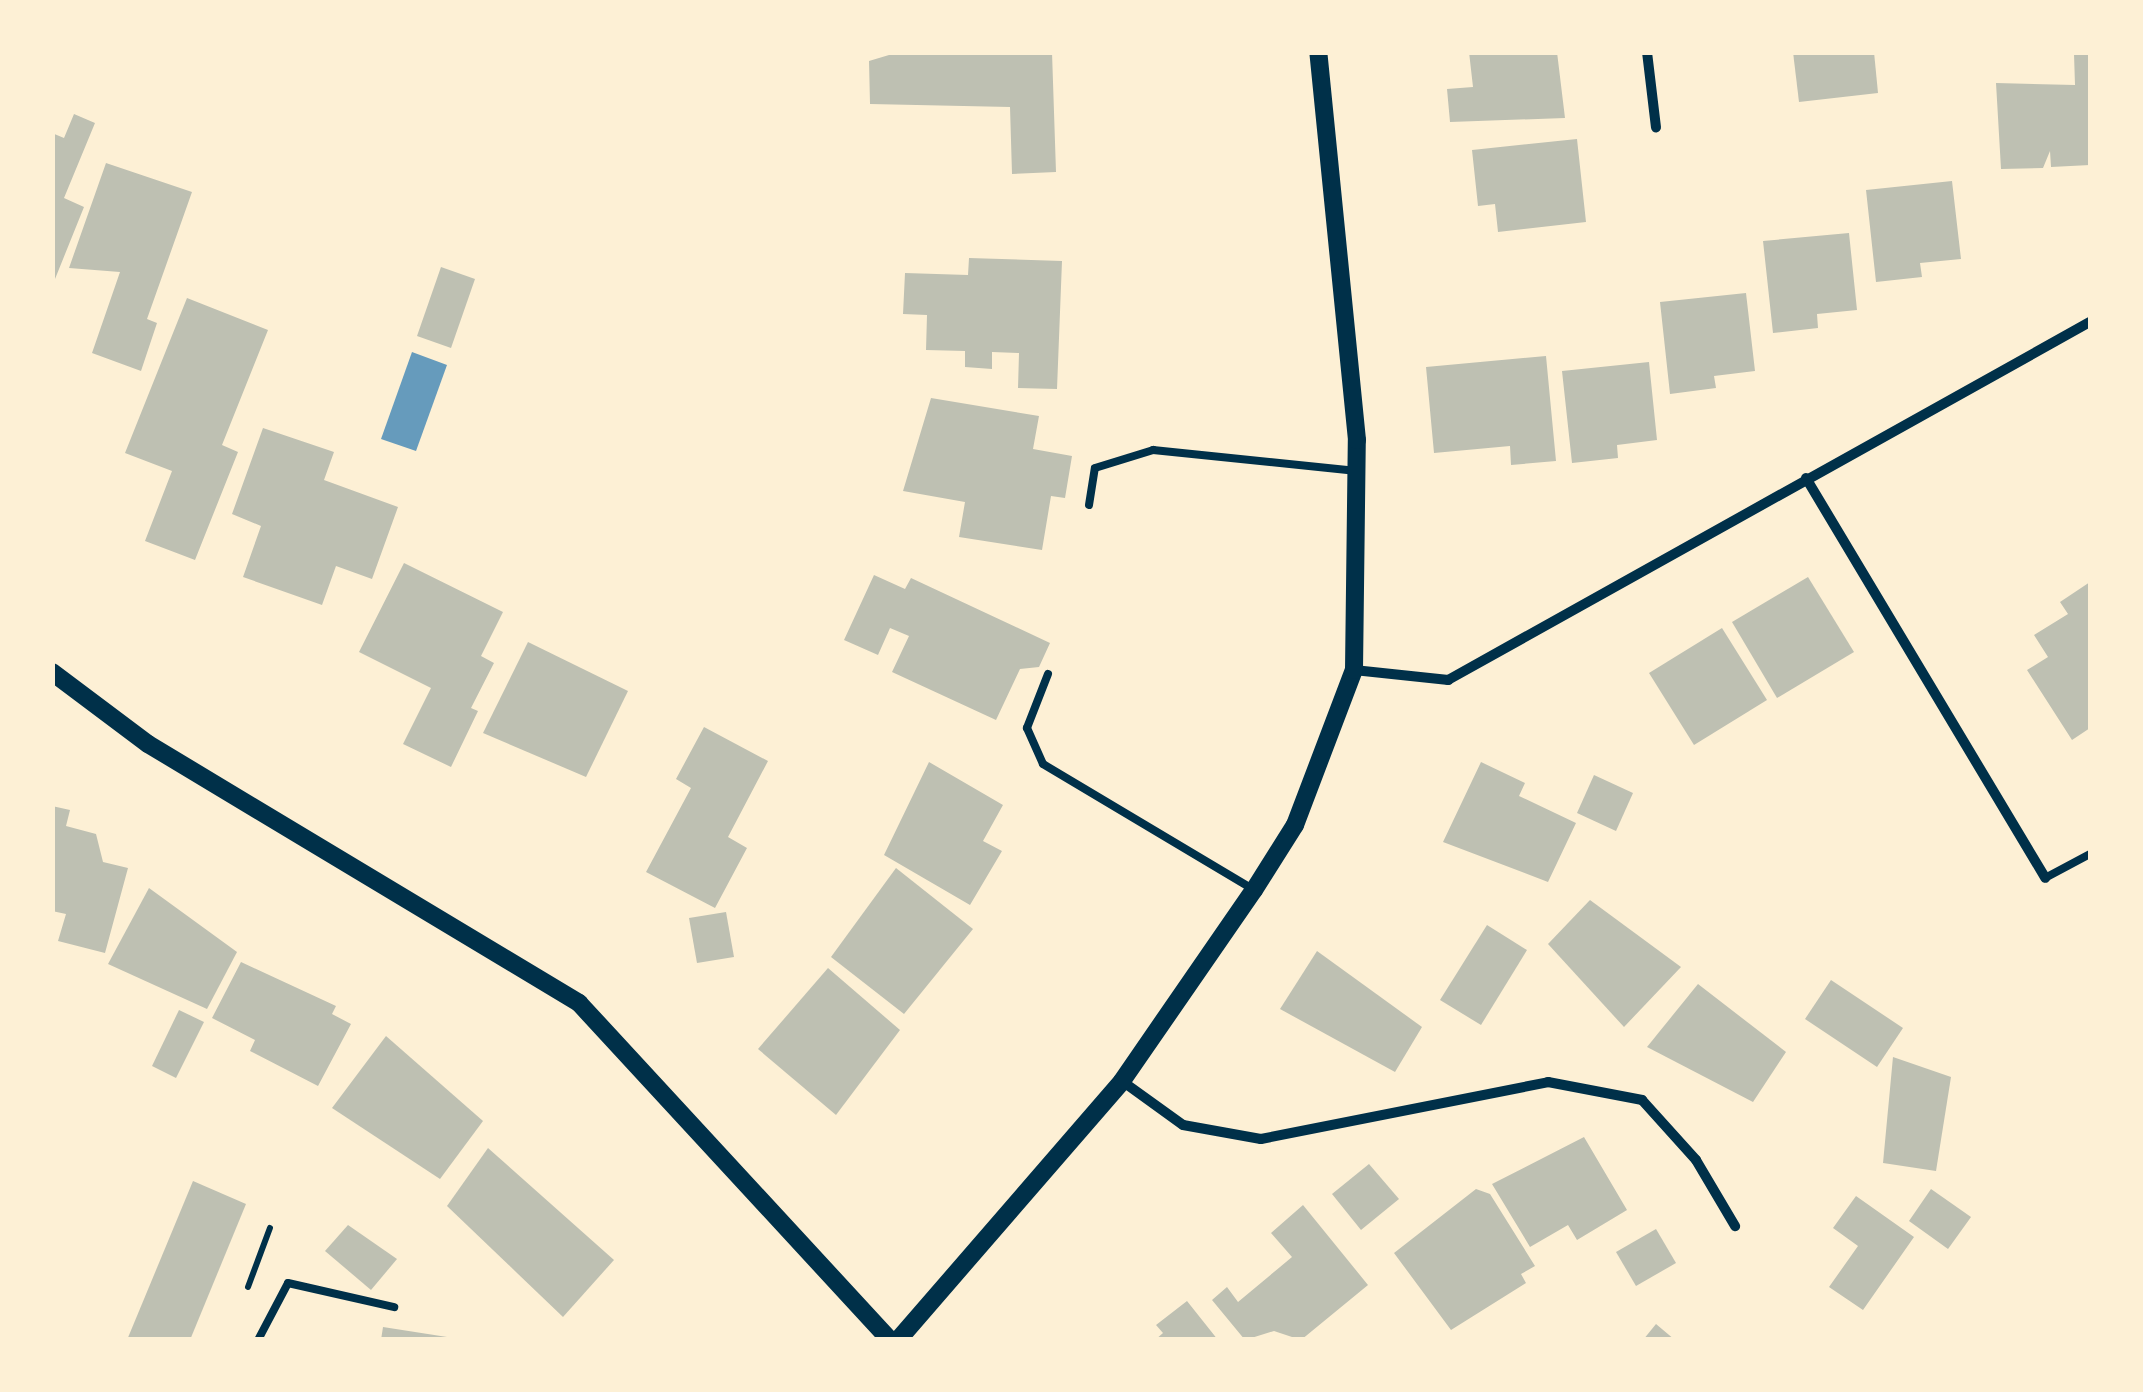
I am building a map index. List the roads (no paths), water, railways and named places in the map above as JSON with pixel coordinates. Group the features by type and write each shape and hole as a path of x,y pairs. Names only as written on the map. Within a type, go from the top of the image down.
{"street":[{"path":"898,1340 1122,1081 1254,890 1295,824 1354,670 1356,471 1318,52"},
{"path":"1647,52 1656,127"},
{"path":"1354,670 1448,680 2090,322"},
{"path":"1806,478 2046,878"},
{"path":"52,672 148,744 579,1004 890,1340"},
{"path":"1122,1081 1184,1125 1261,1139 1548,1082 1642,1100 1696,1160 1736,1226"}],"lane":[{"path":"1089,505 1095,468 1136,452 1356,471"},
{"path":"1048,674 1027,728 1043,764 1254,890"},
{"path":"2046,878 2090,854"},
{"path":"258,1340 288,1283 394,1307"}],"water":[{"path":"412,352 447,365 416,451 381,439"}]}
